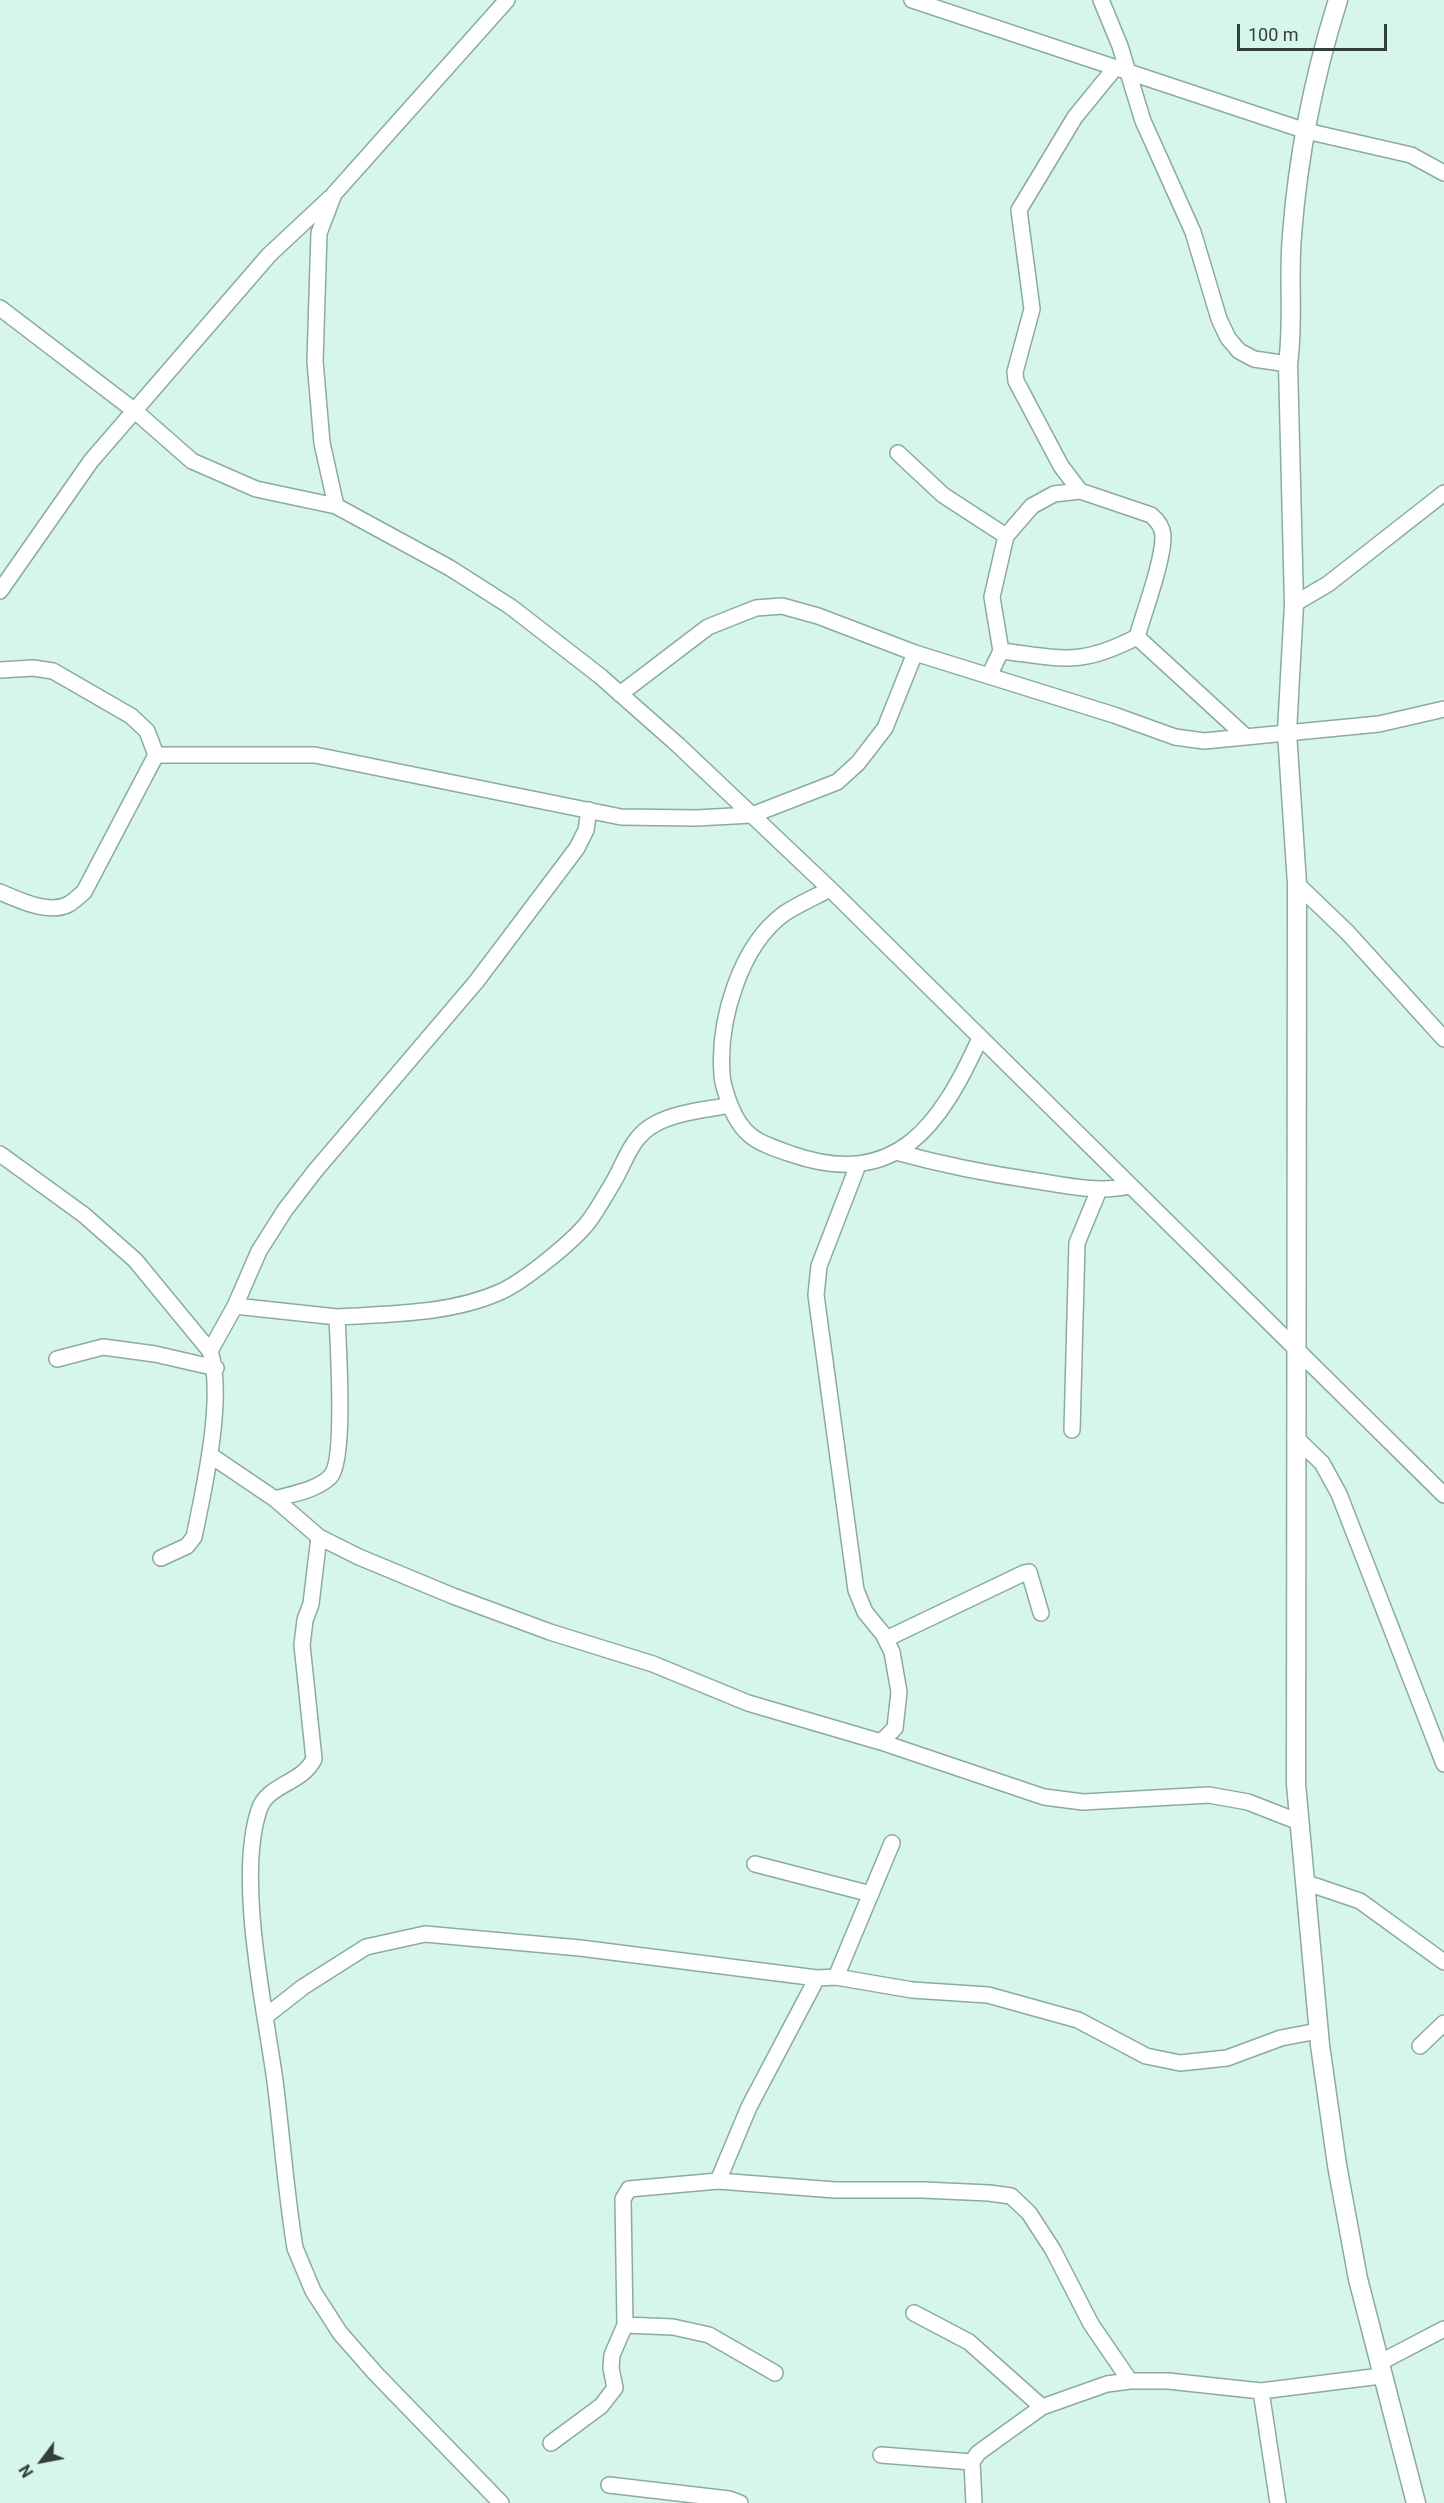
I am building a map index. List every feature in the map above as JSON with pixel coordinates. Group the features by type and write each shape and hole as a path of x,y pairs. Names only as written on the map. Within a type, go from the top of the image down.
{"main road":[{"path":"1338,0 1324,44 1306,131 1292,236 1292,337 1288,363 1294,604 1287,732 1297,884 1296,1784 1318,2031 1337,2165 1358,2279 1416,2503"}],"street":[{"path":"0,591 91,461 269,255 334,194 507,0"},
{"path":"912,0 1306,131 1411,155 1444,173"},
{"path":"1101,0 1120,46 1121,70 1193,232 1228,338 1239,351 1254,359 1288,363"},
{"path":"1080,490 1061,466 1016,381 1015,372 1032,309 1019,210 1076,117 1121,70"},
{"path":"334,194 319,233 315,361 321,443 336,506"},
{"path":"0,308 135,411 192,461 256,489 336,506 450,568 511,607 620,694 830,889 1444,1495"},
{"path":"898,453 943,495 1006,536"},
{"path":"989,676 1001,651 992,597 1006,536 1032,506 1054,494 1080,490 1151,515 1160,523 1163,535 1154,579 1137,637 1110,651 1070,660 1001,651"},
{"path":"1294,604 1328,584 1444,493"},
{"path":"620,694 708,627 756,608 782,606 818,616 915,653 1114,715 1175,737 1204,741 1379,724 1444,709"},
{"path":"1137,637 1245,736"},
{"path":"156,755 315,755 621,816 696,818 752,815 837,782 858,763 885,728 915,653"},
{"path":"0,670 33,668 52,671 131,716 147,731 156,755 84,892 68,905 48,907 26,904 0,892"},
{"path":"210,1351 259,1251 285,1210 315,1171 380,1098 483,973 577,848 586,830 589,810"},
{"path":"1297,884 1348,933 1444,1039"},
{"path":"830,889 785,914 762,935 746,959 730,1000 722,1075 738,1125 758,1143 809,1160 858,1165 896,1152 915,1139 938,1116 963,1075 980,1038"},
{"path":"234,1306 338,1317 405,1313 461,1303 501,1292 544,1262 588,1223 613,1184 635,1139 654,1124 676,1116 730,1105"},
{"path":"896,1152 951,1167 1099,1190 1110,1191 1130,1186"},
{"path":"0,1154 84,1215 135,1260 210,1351 216,1368 210,1455 194,1537 187,1546 160,1558"},
{"path":"858,1165 819,1266 816,1295 856,1590 865,1612 886,1639 892,1652 899,1692 895,1728 881,1742"},
{"path":"1072,1430 1077,1243 1099,1190"},
{"path":"275,1499 320,1484 333,1476 338,1456 340,1423 338,1317"},
{"path":"57,1359 104,1347 146,1353 216,1368"},
{"path":"1295,1437 1322,1463 1339,1494 1444,1764"},
{"path":"210,1455 275,1499 319,1537 403,1576 550,1632 653,1664 748,1702 881,1742 1044,1797 1083,1802 1209,1796 1248,1802 1299,1822"},
{"path":"319,1537 311,1604 305,1620 302,1645 314,1759 309,1770 267,1795 259,1808 251,1858 253,1926 295,2248 313,2291 340,2332 376,2374 501,2503"},
{"path":"886,1639 1029,1572 1041,1613"},
{"path":"836,1977 892,1843"},
{"path":"755,1864 871,1894"},
{"path":"1304,1882 1360,1901 1444,1962"},
{"path":"266,2016 303,1986 366,1947 425,1934 580,1948 817,1978 836,1977 912,1989 988,1995 1078,2020 1146,2056 1180,2063 1227,2058 1281,2038 1318,2031"},
{"path":"718,2181 749,2107 817,1978"},
{"path":"1420,2046 1444,2023"},
{"path":"552,2443 601,2406 615,2388 611,2368 612,2355 625,2325 622,2199 629,2190 718,2181 834,2190 923,2190 1011,2196 1029,2213 1053,2250 1091,2324 1130,2381"},
{"path":"914,2313 969,2342 1042,2407"},
{"path":"625,2325 673,2327 709,2335 775,2373"},
{"path":"974,2503 972,2462 978,2453 1042,2407 1107,2384 1130,2381 1168,2381 1261,2391 1380,2370 1444,2329"},
{"path":"1261,2391 1278,2503"},
{"path":"881,2455 972,2462"},
{"path":"609,2485 729,2499 740,2503"}]}
